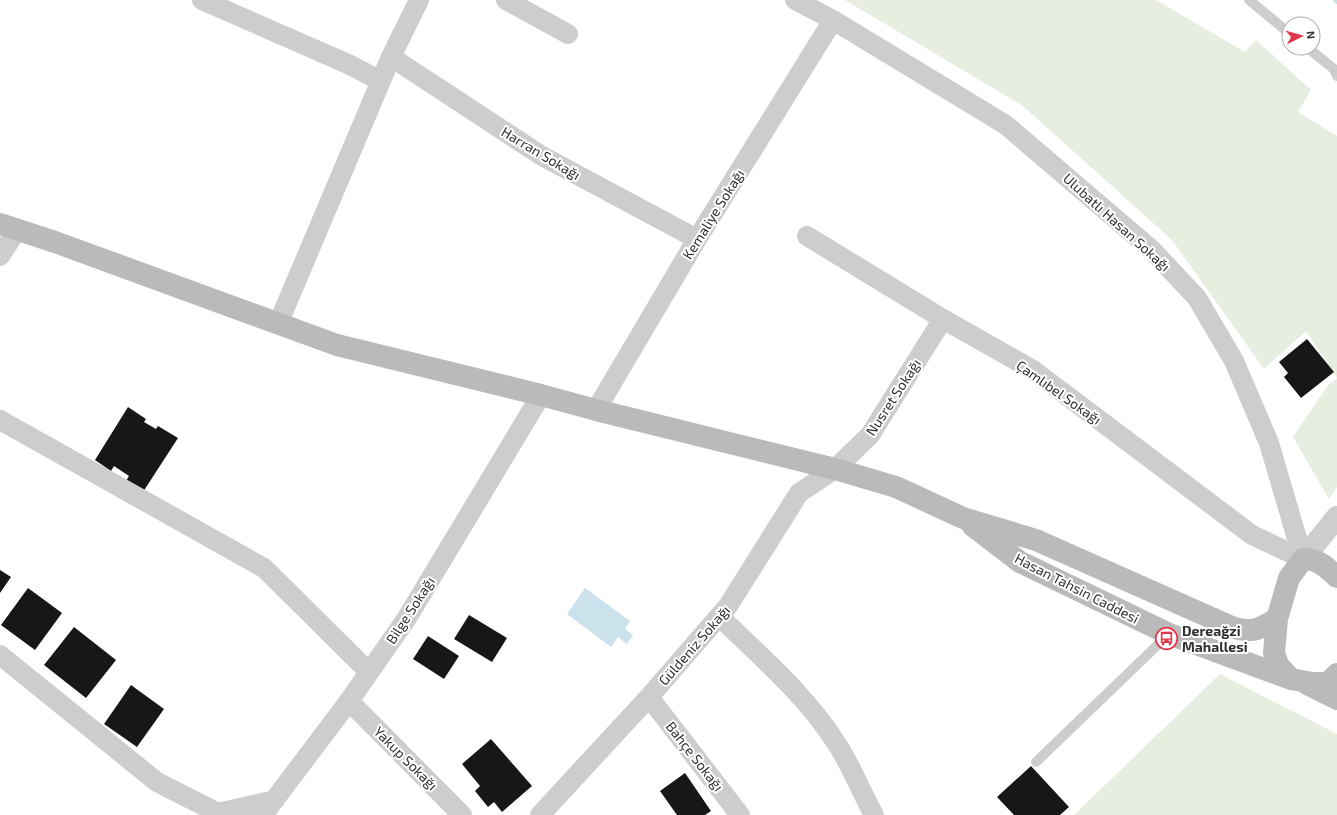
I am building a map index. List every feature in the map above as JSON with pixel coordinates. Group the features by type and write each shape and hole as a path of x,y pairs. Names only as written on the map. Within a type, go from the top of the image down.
{"main road":[{"path":"8,227 55,242 337,345 541,394 596,410 835,469 896,487 963,518"},
{"name":"Hasan Tahsin Caddesi","path":"963,518 1036,540 1234,628 1249,632 1277,619"},
{"name":"Hasan Tahsin Caddesi","path":"963,518 1020,562 1169,634 1297,680 1337,699"},
{"path":"1337,577 1326,567 1313,559 1303,559 1289,578 1277,619 1274,653 1278,665 1297,680 1328,683 1337,674"}],"street":[{"path":"202,0 348,64 381,81"},
{"path":"278,324 391,57 419,0"},
{"path":"506,0 568,34"},
{"name":"Ulubatlı Hasan Sokağı","path":"795,0 833,20 1006,125 1151,249 1198,298 1234,361 1269,443 1303,559"},
{"name":"Kemaliye Sokağı","path":"596,410 697,239 833,20"},
{"name":"Harran Sokağı","path":"391,57 542,156 697,239"},
{"path":"0,256 8,227"},
{"name":"Çamlıbel Sokağı","path":"807,236 944,320 1033,370 1252,535 1303,559"},
{"name":"Nusret Sokağı","path":"835,469 870,435 944,320"},
{"name":"Bilge Sokağı","path":"269,807 349,701 407,618 541,394"},
{"path":"0,420 264,568 369,672"},
{"name":"Güldeniz Sokağı","path":"540,815 649,697 720,616 728,606 799,493 835,469"},
{"path":"1303,559 1317,539 1337,517"},
{"path":"720,616 788,684 820,720 851,768 874,815"},
{"path":"0,655 157,782 218,813 269,807"},
{"name":"Bahçe Sokağı","path":"649,697 740,815"},
{"name":"Yakup Sokağı","path":"349,701 462,815"}],"lane":[{"path":"1249,0 1281,26"},
{"path":"1318,56 1334,69 1337,76"},
{"path":"1036,762 1169,634"}],"shaded area":[{"path":"845,0 1156,0 1245,52 1256,40 1311,90 1298,112 1337,136 1337,378 1306,331 1264,369 1172,240 1023,106"},
{"path":"1337,378 1337,487 1329,499 1293,437 1328,385"},
{"path":"1220,674 1337,734 1337,815 1074,815"}],"water":[{"path":"585,588 630,621 625,629 633,635 627,644 618,637 611,647 567,614"}],"building":[{"path":"1307,339 1334,372 1301,398 1284,377 1288,373 1279,362"},
{"path":"128,407 146,419 144,422 156,429 158,426 178,438 143,492 126,481 129,476 114,466 111,471 95,460"},
{"path":"0,570 11,577 0,593"},
{"path":"28,588 62,613 35,650 1,625"},
{"path":"469,615 507,638 492,662 454,639"},
{"path":"74,627 116,660 86,698 44,665"},
{"path":"428,636 459,656 444,679 413,659"},
{"path":"131,685 164,709 137,747 104,724"},
{"path":"491,739 532,786 502,812 494,802 488,807 475,791 480,786 462,764"},
{"path":"1031,766 1069,807 1060,815 1014,815 997,797"},
{"path":"685,773 711,811 705,815 677,815 660,791"}],"place":[{"name":"Dereağzi Mahallesi","path":"1167,638"}]}
